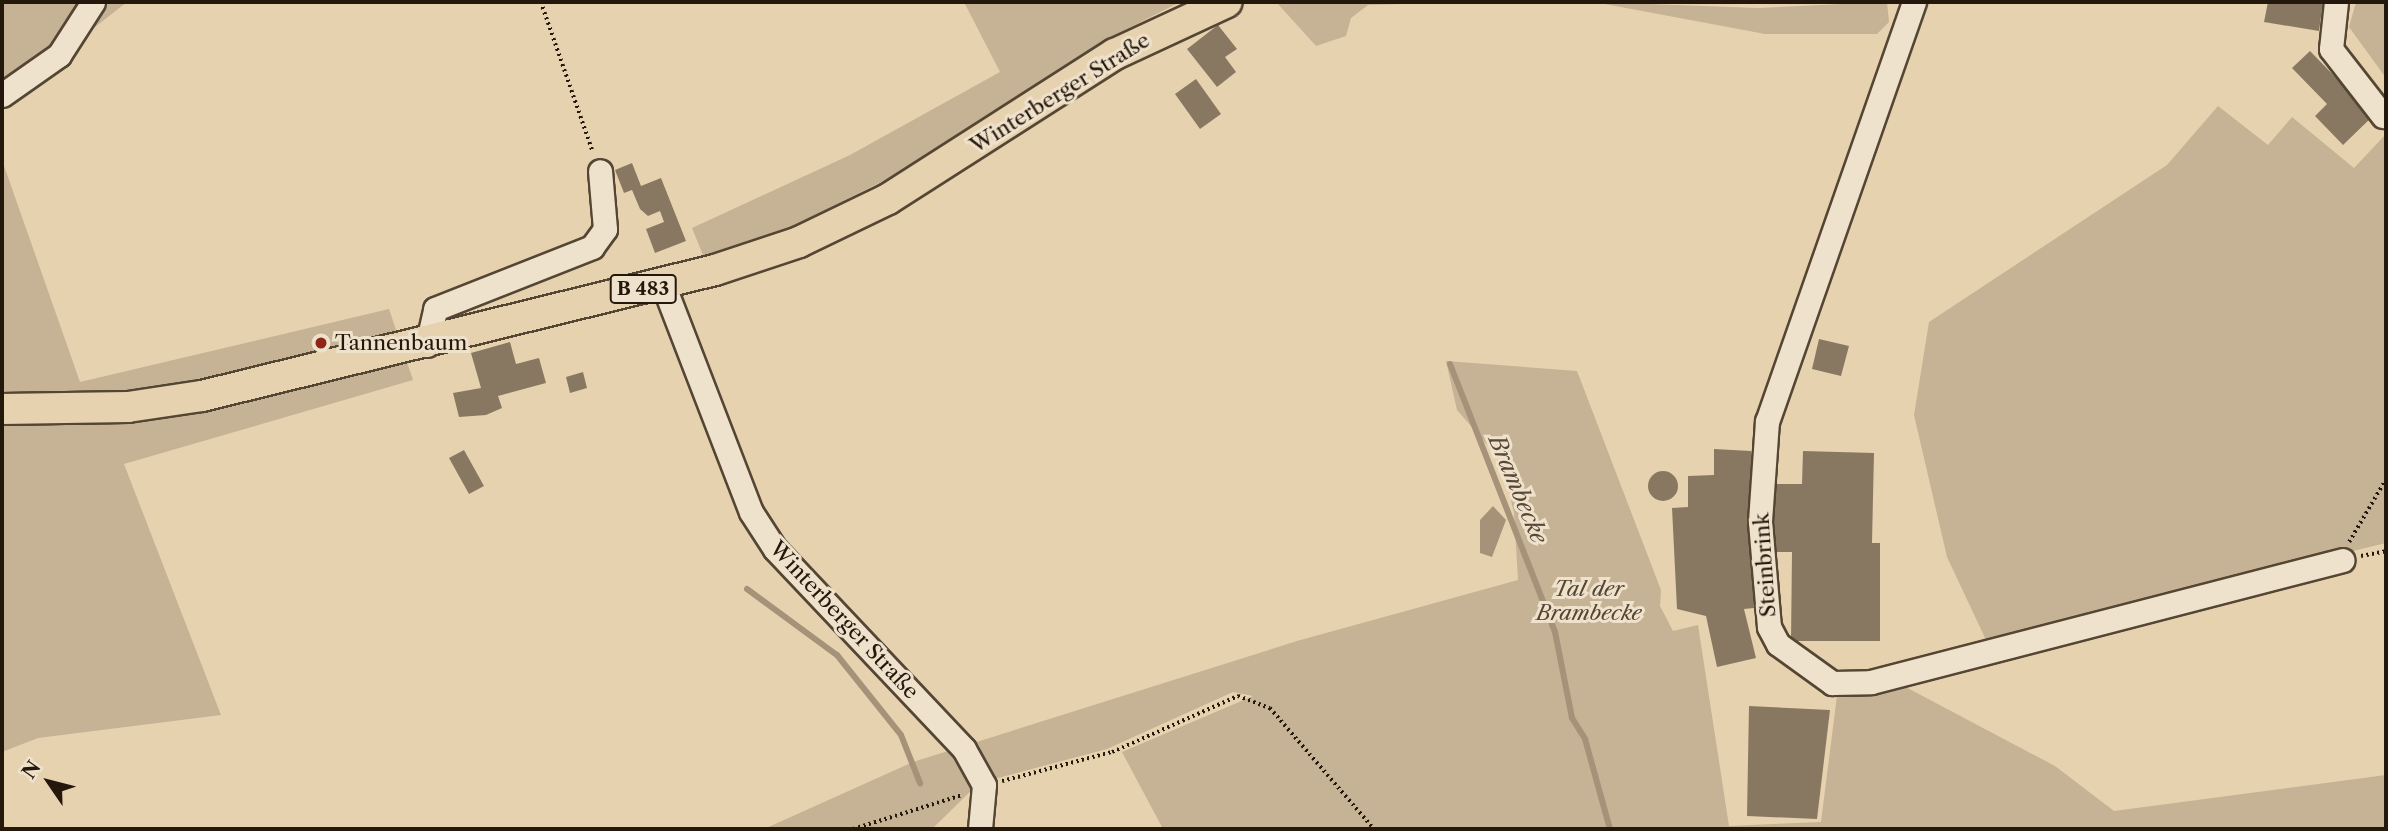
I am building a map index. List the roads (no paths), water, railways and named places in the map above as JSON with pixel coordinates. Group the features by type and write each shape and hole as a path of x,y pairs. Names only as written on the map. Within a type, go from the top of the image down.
{"main road":[{"name":"Winterberger Straße","path":"2,409 128,407 202,396 427,345 663,284 845,221 940,170 1115,54 1227,2"}],"street":[{"path":"2,95 59,55 93,2"},
{"name":"Steinbrink","path":"1914,2 1767,421 1760,522 1769,626 1778,644 1832,683 1871,682 2342,560"},
{"path":"2336,2 2331,49 2383,116"},
{"path":"427,345 435,309 592,247 605,229 600,171"},
{"name":"Winterberger Straße","path":"663,284 751,512 775,549 964,749 984,785 980,829"}],"waterway":[{"name":"Brambecke","path":"1450,364 1555,632 1572,718 1585,739 1610,829"},
{"path":"747,589 837,655 901,735 920,783"}],"place":[{"name":"Tannenbaum","path":"321,343"}],"park label":[{"name":"Tal der Brambecke","path":"1589,601"}]}
